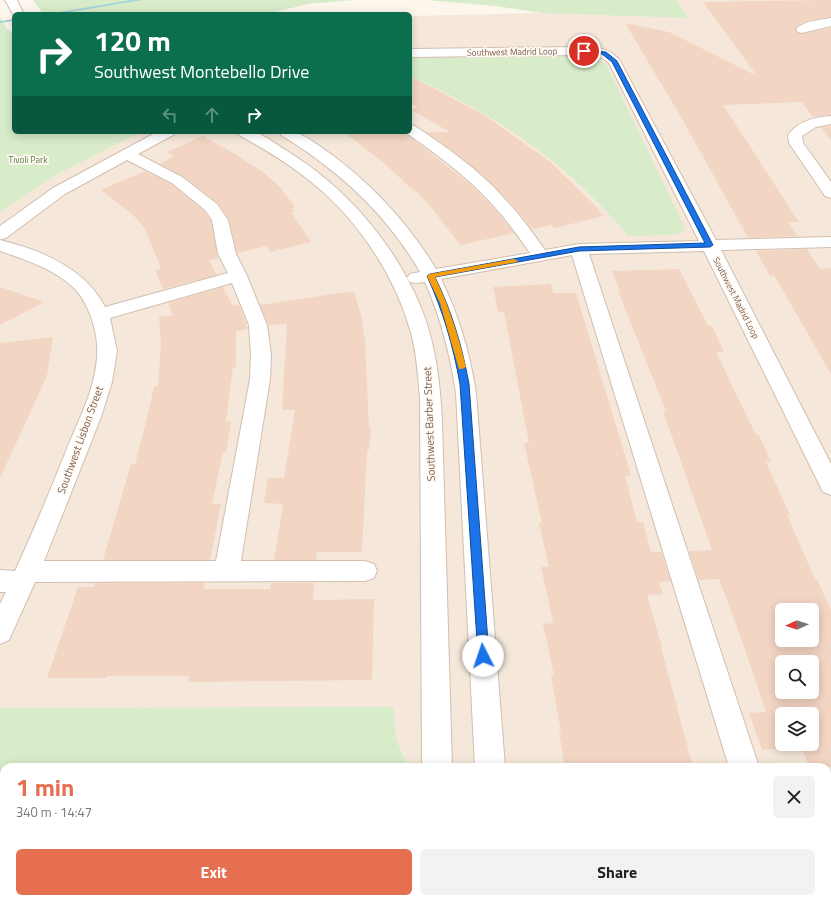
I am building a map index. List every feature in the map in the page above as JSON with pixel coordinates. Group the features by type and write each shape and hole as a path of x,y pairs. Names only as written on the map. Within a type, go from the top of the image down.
{"street":[{"path":"10,0 17,12"},
{"path":"802,29 831,22"},
{"name":"Southwest Madrid Loop","path":"412,53 589,51 604,53 614,61 710,245 831,486"},
{"path":"831,120 818,121 802,127 795,135 796,144 831,193"},
{"path":"412,130 442,151 473,177 508,211 541,256"},
{"path":"0,234 59,191 164,134"},
{"name":"Southwest Barber Street","path":"248,134 280,152 326,187 366,231 400,281 408,298 419,330 425,355 429,384 431,426 437,763"},
{"path":"289,134 319,151 354,178 405,235 430,276 444,303 452,328 458,350 466,393 490,763"},
{"path":"126,154 177,180 211,207 220,220 227,254 238,276 258,325 261,355 260,379 227,571"},
{"path":"400,281 579,249 831,242"},
{"name":"Southwest Lisbon Street","path":"0,246 61,270 77,282 89,295 99,315 107,343 107,358 95,404 65,483 17,578 0,632"},
{"path":"579,249 743,763"},
{"path":"99,315 238,276"},
{"path":"17,578 227,571 365,572"}],"shaded area":[{"path":"676,0 831,0 831,763 0,763 0,160 36,134 412,134 412,16 541,13 688,17"}],"green space":[{"path":"33,0 353,0 308,4 274,12 42,12"},
{"path":"426,0 676,0 688,18 541,13 496,6"},
{"name":"Tivoli Park","path":"0,17 7,29 12,33 12,134 136,134 56,175 0,212"},
{"path":"589,56 601,61 607,66 685,228 681,233 671,235 628,236 581,186 556,163 529,143 471,106 412,77 412,58"},
{"path":"393,707 396,739 406,763 0,763 0,708"}],"building":[{"path":"831,0 831,17 807,21 798,25 795,29 797,33 802,34 831,28 831,115 813,117 802,102 723,105 799,222 788,222 798,236 748,238 681,117 625,23 669,32 757,76 703,2"},
{"path":"412,77 484,115 548,160 599,209 597,209 604,216 555,228 551,225 532,229 510,202 484,176 426,132 450,132 412,111 417,107 412,104"},
{"path":"831,126 831,140 821,127"},
{"path":"347,134 407,134 471,185 496,211 514,233 460,245 431,207 416,191 414,191 385,164"},
{"path":"203,136 237,155 264,173 280,187 295,207 292,208 294,212 291,212 311,242 270,252 267,246 237,253 229,220 218,203 183,176 160,164 174,156 167,152"},
{"path":"145,171 171,184 204,211 211,221 218,258 209,260 217,275 163,289 155,270 160,269 160,266 144,227 132,214 101,190"},
{"path":"807,249 820,269 831,268 831,374 774,275 770,276 756,251"},
{"path":"679,269 708,326 712,326 724,352 716,352 756,435 759,435 771,462 766,462 790,515 787,515 815,579 817,579 831,610 831,763 808,763 803,751 819,751 819,707 775,707 775,749 762,750 749,713 766,712 719,579 699,580 689,551 712,550 663,411 666,411 618,291 620,291 612,271"},
{"path":"551,284 553,293 576,293 631,475 625,476 637,522 643,522 651,552 661,552 671,581 659,582 663,594 647,595 692,763 564,763 559,733 561,732 551,676 554,676 543,624 553,623 541,567 549,567 539,523 542,523 524,443 529,443 504,312 498,312 493,287"},
{"path":"0,287 44,302 0,325"},
{"path":"223,287 233,306 239,305 248,329 236,331 236,367 233,368 226,421 231,421 226,452 223,452 212,504 221,504 210,560 103,560 131,464 135,464 154,387 158,386 161,345 159,317 173,315 168,303"},
{"path":"354,291 361,315 365,340 369,428 371,428 369,450 367,450 362,552 317,552 316,560 274,560 283,504 264,503 268,478 284,478 295,410 282,410 287,323 269,326 260,305"},
{"path":"53,337 47,376 0,478 0,343"},
{"path":"95,583 205,583 204,589 270,589 271,583 314,583 313,600 374,599 372,680 188,682 189,676 47,678 78,587 94,587"}],"waterway":[{"path":"63,12 140,0"},
{"path":"0,22 12,20"}],"slow traffic":[{"path":"462,367 444,303 430,276 514,261"}],"route":[{"path":"483,656 471,455 465,384 458,350 444,303 430,276 579,249 605,247 710,245 614,61 604,53 584,51"}]}
